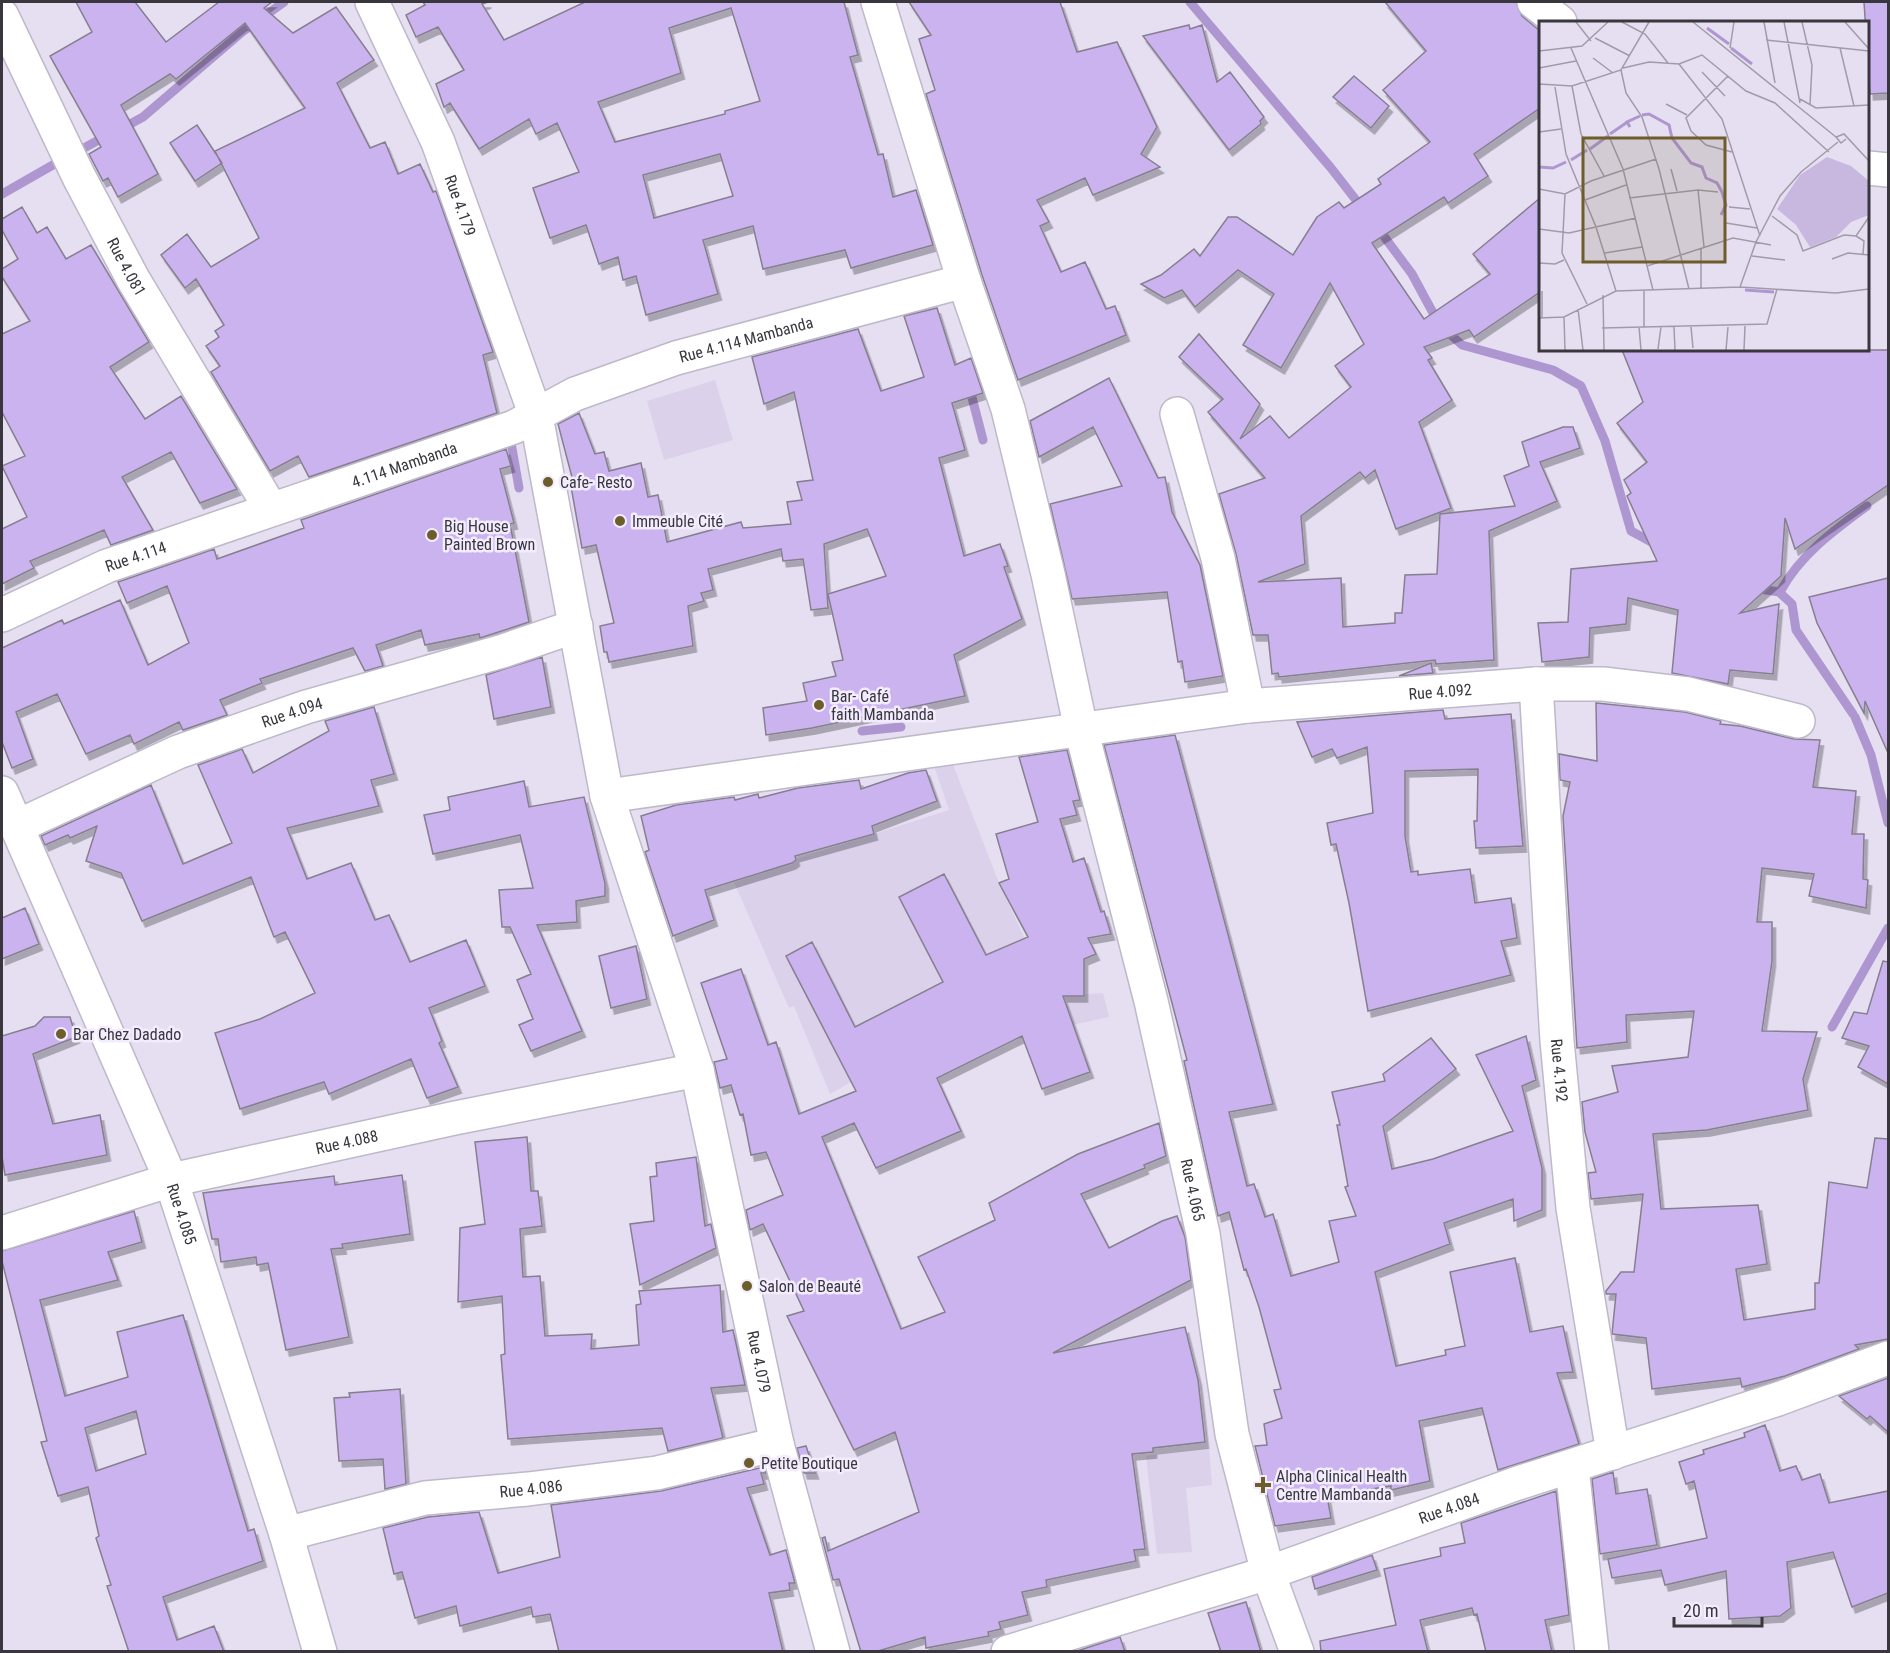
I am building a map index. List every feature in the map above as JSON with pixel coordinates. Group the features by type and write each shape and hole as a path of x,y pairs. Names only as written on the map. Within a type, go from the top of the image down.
{"street":[{"name":"Rue 4.179","path":"372,2 438,141 536,416 607,796"},
{"name":"Rue 4.065","path":"878,2 964,281 1008,410 1048,574 1080,729 1151,1001 1198,1210 1232,1434 1268,1573 1297,1652"},
{"path":"1534,2 1559,21"},
{"name":"Rue 4.081","path":"2,16 79,177 133,279 271,509"},
{"path":"1869,168 1888,170"},
{"name":"Rue 4.114 Mambanda","path":"536,416 575,394 676,358 964,281"},
{"path":"1177,414 1218,558 1248,706"},
{"name":"4.114 Mambanda","path":"271,509 503,431 536,416"},
{"name":"Rue 4.114","path":"2,615 107,566 271,509"},
{"name":"Rue 4.094","path":"18,826 178,752 306,706 503,651 576,626"},
{"name":"Rue 4.092","path":"607,796 1248,706 1536,684 1604,684 1688,694 1798,721"},
{"name":"Rue 4.192","path":"1536,684 1557,1041 1570,1186 1613,1452"},
{"name":"Rue 4.085","path":"2,793 171,1180 286,1534 320,1652"},
{"name":"Rue 4.079","path":"607,796 697,1070 777,1444 833,1652"},
{"name":"Rue 4.088","path":"2,1233 171,1180 454,1118 697,1070"},
{"name":"Rue 4.084","path":"1008,1652 1268,1573 1515,1484 1778,1399 1888,1358"},
{"name":"Rue 4.086","path":"286,1534 425,1498 528,1490 657,1473 777,1444"},
{"path":"1572,1467 1592,1652"}],"shaded area":[{"path":"715,380 733,440 664,460 647,401"},
{"path":"950,757 999,883 1025,939 1018,942 1062,996 1103,993 1109,1017 877,1067 830,1094 794,1006 789,1008 734,882 749,877 749,874 949,810 932,760"},
{"path":"1209,1448 1212,1485 1186,1488 1192,1552 1157,1554 1146,1456"}],"building":[{"path":"76,2 135,2 166,42 219,2 272,2 264,8 293,33 336,7 374,60 337,83 370,148 385,142 398,174 420,164 433,192 436,191 493,352 483,355 497,413 309,477 298,456 270,471 211,372 220,366 206,346 219,337 215,331 224,325 196,279 185,288 161,255 187,234 211,267 259,238 215,151 305,108 245,23 176,79 170,74 121,105 158,174 118,197 108,178 103,181 89,154 101,147 50,56 92,32"},
{"path":"423,2 488,2 482,4 504,40 585,2 844,2 858,55 850,57 878,155 883,154 893,197 916,190 933,245 851,268 845,250 763,269 753,226 703,240 718,294 646,315 636,276 623,280 618,257 599,264 586,225 550,238 533,188 579,172 557,123 536,134 529,119 479,149 450,103 444,107 436,84 464,70 438,27 416,37 406,15 425,5","holes":["731,8 760,101 725,111 725,114 615,142 598,102 681,73 669,28","720,154 733,196 654,218 643,175"]},
{"path":"909,2 1060,2 1077,52 1117,42 1157,127 1141,154 1160,167 1093,195 1085,178 1037,200 1049,222 1040,226 1061,272 1085,262 1106,309 1115,306 1126,335 1018,380 982,275 926,94 935,90 919,39 931,35"},
{"path":"1385,2 1516,2 1522,16 1539,30 1539,109 1474,154 1488,176 1448,203 1444,197 1372,243 1424,319 1490,274 1473,254 1539,199 1539,293 1474,337 1469,330 1424,347 1432,358 1428,360 1452,400 1419,422 1451,508 1396,529 1375,470 1365,478 1360,472 1301,516 1305,564 1258,582 1341,578 1343,627 1395,623 1395,613 1402,613 1405,575 1437,574 1440,514 1515,506 1504,476 1529,466 1522,442 1563,427 1573,427 1580,448 1540,462 1557,501 1489,531 1494,660 1436,664 1435,660 1279,677 1278,673 1272,674 1268,635 1253,635 1236,554 1219,494 1265,478 1208,412 1223,399 1179,357 1199,334 1260,404 1240,439 1270,416 1289,438 1351,387 1335,366 1364,344 1330,283 1281,368 1243,345 1274,294 1238,270 1195,307 1182,290 1164,298 1141,284 1161,275 1194,249 1200,256 1228,217 1237,217 1293,255 1317,217 1339,202 1344,208 1381,184 1378,179 1430,142 1383,90 1426,51"},
{"path":"1864,2 1888,2 1888,93 1870,94 1869,21 1865,21"},
{"path":"1189,25 1190,29 1202,25 1217,82 1230,72 1264,117 1260,121 1261,124 1229,150 1143,36"},
{"path":"1354,76 1389,106 1371,128 1333,97"},
{"path":"197,125 222,163 195,181 170,143"},
{"path":"22,207 37,233 47,227 66,259 91,245 149,342 110,367 145,419 181,396 237,489 200,503 171,452 122,477 153,530 111,545 104,530 30,561 34,568 2,584 2,529 27,517 2,466 25,456 2,412 2,334 30,321 2,277 2,269 18,259 2,230 2,219"},
{"path":"937,308 955,365 971,358 983,393 952,403 965,450 939,458 964,556 1000,544 1008,566 1004,567 1022,619 954,655 965,696 812,728 766,735 763,708 807,701 803,683 836,676 832,662 843,660 828,594 886,576 867,529 824,544 828,608 811,610 803,559 783,561 781,549 708,569 713,590 701,593 704,601 688,606 693,646 609,662 607,652 604,652 600,626 614,623 596,545 582,548 570,481 573,481 558,424 579,413 595,454 604,452 609,471 641,463 648,497 658,495 667,542 741,522 743,528 791,524 787,502 802,500 797,482 813,480 794,392 764,404 752,357 858,329 881,391 924,377 904,316"},
{"path":"1888,350 1888,485 1795,549 1785,518 1781,576 1740,613 1779,604 1773,674 1730,670 1728,684 1672,673 1678,610 1628,598 1626,624 1590,628 1589,657 1542,662 1538,623 1568,622 1571,569 1657,561 1627,496 1631,493 1624,480 1647,462 1617,423 1643,402 1622,351"},
{"path":"1109,378 1158,478 1165,477 1172,512 1200,565 1223,676 1185,682 1182,661 1178,662 1167,592 1072,599 1050,504 1122,486 1093,427 1039,457 1030,421"},
{"path":"506,449 511,466 500,469 514,523 510,524 529,622 480,638 479,634 425,645 421,630 376,645 383,666 365,671 353,648 260,679 262,683 220,700 227,715 183,730 179,722 134,744 130,735 86,754 57,694 16,712 33,759 12,768 2,742 2,648 62,620 64,624 120,600 148,665 189,643 167,586 127,603 118,582 214,549 217,559 304,528 301,520"},
{"path":"1888,578 1888,753 1865,701 1864,713 1817,623 1809,597"},
{"path":"542,657 551,707 494,719 486,675"},
{"path":"1431,663 1433,673 1399,676"},
{"path":"1596,703 1685,712 1721,721 1720,724 1740,726 1794,739 1820,740 1813,787 1856,791 1852,834 1864,834 1863,879 1868,880 1866,908 1809,896 1814,874 1762,868 1757,922 1772,922 1772,961 1762,1031 1817,1032 1803,1079 1808,1110 1707,1130 1653,1134 1661,1209 1758,1205 1767,1264 1736,1269 1744,1320 1815,1309 1815,1283 1819,1283 1829,1182 1867,1188 1875,1138 1888,1139 1888,1339 1855,1345 1859,1349 1785,1376 1742,1387 1740,1378 1652,1389 1646,1338 1612,1334 1616,1294 1606,1294 1606,1291 1621,1272 1634,1272 1643,1194 1591,1199 1588,1173 1596,1172 1585,1132 1582,1102 1618,1092 1612,1066 1688,1057 1694,1011 1626,1015 1627,1042 1577,1048 1563,816 1570,782 1560,780 1559,754 1597,761"},
{"path":"374,707 394,774 371,780 379,806 287,828 307,879 351,863 375,920 389,915 410,962 466,940 485,986 429,1008 442,1041 439,1043 458,1087 427,1098 411,1059 329,1094 324,1082 240,1109 215,1033 260,1019 315,993 285,932 274,937 251,877 142,921 121,873 86,861 97,826 70,838 68,835 45,845 41,836 151,785 183,864 232,843 198,765 242,749 253,773 329,731 325,721"},
{"path":"1443,710 1445,719 1511,714 1523,846 1476,848 1474,821 1477,821 1478,769 1405,771 1405,836 1411,872 1418,871 1418,875 1470,869 1475,903 1511,898 1517,938 1501,941 1511,975 1368,1011 1349,903 1336,844 1331,845 1327,823 1373,813 1367,747 1337,758 1332,749 1312,757 1297,722"},
{"path":"1175,735 1273,1104 1229,1112 1247,1186 1254,1184 1265,1217 1273,1214 1291,1276 1339,1262 1329,1221 1356,1216 1345,1187 1348,1186 1337,1125 1340,1125 1332,1092 1385,1081 1383,1074 1431,1038 1456,1069 1383,1126 1392,1169 1433,1159 1513,1131 1476,1055 1526,1036 1536,1080 1522,1086 1542,1168 1542,1210 1514,1221 1513,1199 1444,1223 1450,1244 1375,1272 1396,1366 1446,1355 1445,1350 1465,1346 1450,1272 1515,1258 1530,1332 1563,1326 1573,1372 1557,1373 1579,1444 1498,1470 1482,1408 1419,1421 1430,1481 1391,1490 1391,1486 1327,1496 1331,1518 1275,1526 1255,1446 1267,1445 1264,1424 1282,1418 1274,1390 1281,1389 1259,1307 1246,1269 1244,1270 1229,1212 1218,1216 1184,1061 1187,1060 1104,745"},
{"path":"1067,750 1080,800 1073,801 1077,815 1060,819 1073,862 1084,858 1101,912 1104,911 1111,934 1088,938 1096,954 1084,959 1084,996 1063,996 1090,1072 1042,1089 1022,1036 937,1078 961,1131 876,1168 854,1123 822,1137 901,1329 945,1312 918,1257 995,1220 989,1203 1078,1154 1159,1123 1166,1156 1144,1165 1145,1168 1081,1194 1109,1248 1162,1221 1177,1216 1185,1237 1191,1280 1053,1353 1185,1327 1198,1380 1205,1442 1153,1448 1153,1452 1132,1454 1145,1549 1134,1550 1136,1561 1046,1580 1047,1587 1022,1592 1028,1615 999,1622 1001,1629 988,1632 989,1636 926,1648 925,1637 875,1652 861,1652 839,1579 833,1580 822,1538 825,1537 828,1551 919,1512 895,1432 854,1450 787,1316 804,1311 763,1224 750,1230 746,1210 783,1195 766,1152 751,1155 743,1114 740,1115 731,1085 720,1088 714,1062 727,1059 701,983 741,969 768,1045 776,1042 799,1114 856,1091 786,956 812,942 855,1027 943,982 899,897 944,874 986,955 1028,937 999,883 1009,879 996,834 1038,822 1019,757"},
{"path":"926,770 937,801 872,826 874,834 795,856 796,860 792,863 705,890 714,920 673,936 645,852 649,850 641,816 676,805 734,797 735,800 758,794 759,798 798,788 859,780 861,789 908,773"},
{"path":"524,781 529,807 584,797 605,883 605,896 576,901 577,922 537,925 582,1031 531,1051 519,1025 533,1019 517,980 531,974 510,927 502,927 499,890 533,888 520,835 433,854 424,815 450,810 448,797"},
{"path":"25,908 39,944 2,959 2,918"},
{"path":"636,946 647,999 611,1008 599,956"},
{"path":"1883,961 1888,962 1888,1084 1858,1067 1869,1046 1842,1038 1854,1012 1867,1014"},
{"path":"44,1017 70,1017 76,1037 33,1054 53,1124 100,1115 107,1155 5,1175 2,1156 2,1036 35,1026"},
{"path":"527,1137 531,1191 538,1191 542,1226 520,1229 523,1277 540,1276 545,1336 592,1334 591,1349 639,1345 636,1305 641,1304 639,1291 720,1285 723,1332 733,1330 745,1385 711,1388 723,1438 668,1451 662,1428 508,1439 501,1355 505,1354 502,1296 458,1302 460,1228 485,1224 475,1142"},
{"path":"696,1157 705,1226 711,1224 716,1248 640,1285 630,1224 654,1221 650,1177 657,1176 656,1163"},
{"path":"402,1175 410,1234 342,1244 343,1248 331,1249 349,1337 286,1350 268,1263 257,1265 256,1257 221,1262 218,1239 212,1239 203,1193 334,1176 335,1185"},
{"path":"134,1211 142,1242 108,1252 118,1280 40,1300 65,1396 128,1377 117,1332 183,1315 248,1531 254,1529 263,1561 163,1597 177,1640 214,1626 224,1652 129,1652 107,1586 111,1585 96,1538 99,1536 88,1487 58,1496 41,1442 47,1441 2,1261 2,1251","holes":["136,1411 146,1454 96,1471 85,1428"]},
{"path":"1888,1378 1888,1432 1870,1416 1867,1419 1839,1396"},
{"path":"400,1389 406,1484 385,1489 383,1459 339,1461 334,1398 350,1397 349,1393"},
{"path":"1765,1425 1780,1471 1796,1466 1802,1480 1820,1474 1829,1503 1888,1491 1888,1593 1852,1607 1833,1552 1787,1562 1791,1608 1780,1616 1729,1619 1726,1571 1665,1585 1661,1570 1612,1578 1608,1559 1707,1538 1694,1481 1686,1484 1679,1462 1704,1454 1703,1450 1745,1437 1744,1433"},
{"path":"806,1446 815,1473 804,1473 797,1448"},
{"path":"764,1467 766,1473 761,1473 764,1484 747,1488 770,1555 786,1550 795,1583 789,1583 790,1590 769,1593 783,1652 559,1652 550,1614 533,1617 531,1607 460,1626 456,1606 415,1618 402,1572 394,1574 383,1528 428,1517 479,1512 498,1573 560,1557 551,1505 661,1491"},
{"path":"1613,1472 1616,1494 1647,1489 1657,1545 1600,1554 1592,1479"},
{"path":"1556,1491 1569,1615 1545,1620 1552,1652 1486,1652 1477,1614 1474,1615 1472,1608 1420,1620 1428,1652 1321,1652 1320,1641 1396,1625 1384,1569 1441,1556 1440,1548 1465,1543 1461,1523"},
{"path":"1372,1555 1377,1570 1315,1589 1312,1577"},
{"path":"1246,1602 1261,1652 1221,1652 1208,1613"},
{"path":"1120,1637 1125,1652 1074,1652"}],"waterway":[{"path":"121,129 143,117 242,32 284,2"},
{"path":"1190,2 1363,209"},
{"path":"73,154 106,136"},
{"path":"2,194 65,158"},
{"path":"1377,227 1412,274 1439,324 1462,345 1553,370 1581,386 1605,441 1631,531 1657,545"},
{"path":"969,386 983,440"},
{"path":"508,437 510,437 519,488"},
{"path":"1780,592 1807,555 1867,506"},
{"path":"1754,588 1779,592 1792,604 1796,630 1853,714"},
{"path":"1855,717 1871,755 1888,823"},
{"path":"862,731 901,727"},
{"path":"1832,1027 1888,928"}],"place":[{"name":"Cafe- Resto","path":"548,482"},
{"name":"Immeuble Cité","path":"620,521"},
{"name":"Big House Painted Brown","path":"432,535"},
{"name":"Bar- Café faith Mambanda","path":"819,705"},
{"name":"Bar Chez Dadado","path":"61,1034"},
{"name":"Salon de Beauté","path":"747,1286"},
{"name":"Petite Boutique","path":"749,1463"},
{"name":"Alpha Clinical Health Centre Mambanda","path":"1263,1485"}]}
